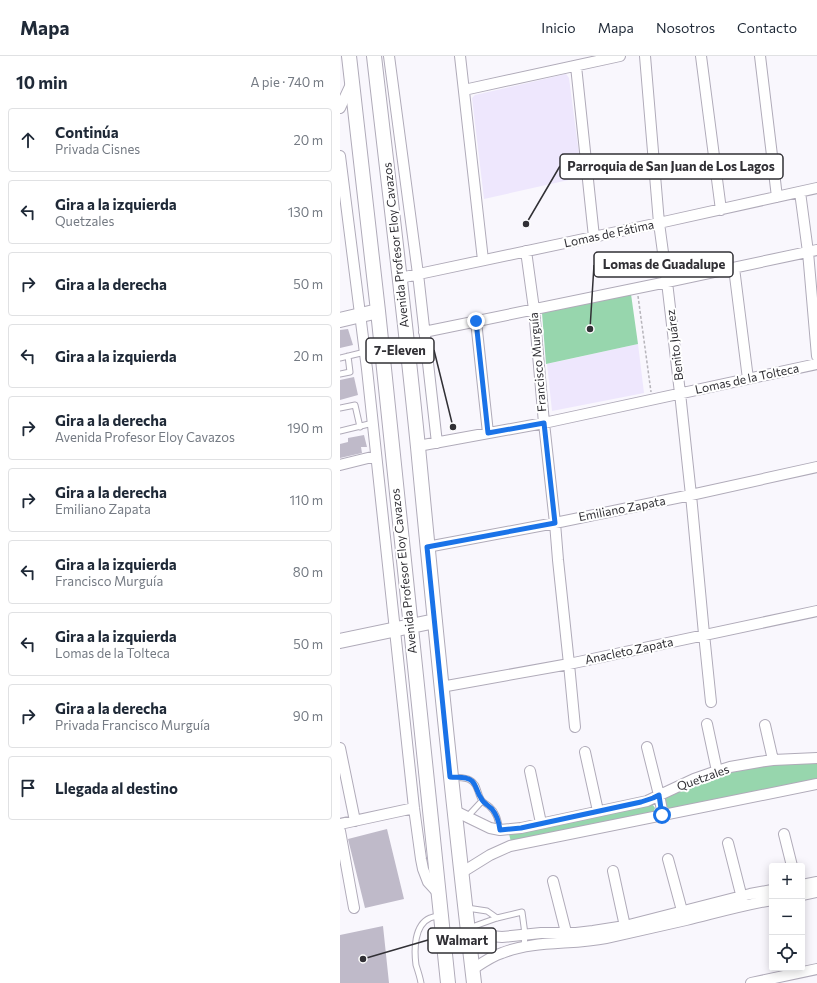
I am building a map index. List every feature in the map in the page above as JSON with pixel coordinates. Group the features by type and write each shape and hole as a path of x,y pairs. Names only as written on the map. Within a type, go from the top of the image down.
{"main road":[{"name":"Avenida Profesor Eloy Cavazos","path":"349,56 378,311 448,983"},
{"name":"Avenida Profesor Eloy Cavazos","path":"374,56 400,278 450,777 474,983"},
{"path":"340,320 378,311"},
{"path":"340,641 434,621"}],"street":[{"path":"389,56 418,274 436,443"},
{"path":"460,56 483,260"},
{"path":"464,90 620,56"},
{"name":"Benito Juárez","path":"644,56 659,224 680,393 711,702"},
{"path":"701,56 721,210"},
{"path":"760,56 777,197"},
{"path":"576,66 594,237"},
{"path":"340,108 352,82"},
{"name":"Avenida Profesor Eloy Cavazos","path":"340,156 376,456 414,808 423,869 428,882 438,893"},
{"name":"Lomas de Fátima","path":"400,278 659,224 817,188"},
{"path":"800,192 812,251 817,356"},
{"name":"Francisco Murguía","path":"526,251 534,309 575,727"},
{"path":"424,332 812,251"},
{"path":"734,268 748,379"},
{"path":"476,321 488,433"},
{"name":"Lomas de la Tolteca","path":"418,446 544,423 817,364"},
{"path":"340,465 376,456"},
{"name":"Emiliano Zapata","path":"427,547 555,523 817,467"},
{"name":"Anacleto Zapata","path":"441,688 569,664 817,611"},
{"path":"707,724 717,771"},
{"path":"765,725 773,760"},
{"path":"647,747 659,795 662,815"},
{"path":"340,748 355,821"},
{"path":"585,752 598,811"},
{"name":"Quetzales","path":"454,810 490,828 500,830 521,828 647,801 694,779 743,764 773,760 817,758"},
{"path":"530,771 540,823"},
{"path":"461,873 490,855 510,846 817,784"},
{"path":"340,824 414,808"},
{"path":"340,831 354,908"},
{"path":"784,834 791,863"},
{"path":"728,843 743,901"},
{"path":"668,859 683,916"},
{"path":"613,871 626,929"},
{"path":"553,881 568,938"},
{"path":"805,884 817,882"},
{"path":"468,931 502,937 541,933 568,938 595,940 626,929 743,901 769,891"},
{"path":"805,894 817,892"},
{"path":"743,901 769,900"},
{"path":"473,969 501,953 568,938"},
{"path":"751,983 817,969"}],"lane":[{"path":"340,358 364,352"},
{"path":"340,374 350,372 348,356"},
{"path":"340,408 355,405 360,427"},
{"path":"340,431 372,423"},
{"path":"450,777 465,778 473,781 482,801 491,808 498,818 500,830"},
{"path":"468,816 482,801"},
{"path":"465,908 487,911 497,918"},
{"path":"468,931 497,918 522,912 525,934 524,947"},
{"path":"421,983 415,956 418,929 430,918 441,915"}],"path":[{"path":"636,288 652,399"}],"shaded area":[{"path":"566,74 569,78 582,177 484,199 472,98 475,95"},
{"path":"638,344 644,393 552,411 547,364"}],"green space":[{"path":"631,294 638,344 546,364 542,313"},
{"path":"817,763 817,779 671,809 665,804 666,796 691,784 720,774 772,764"},
{"path":"649,804 653,805 655,808 652,813 511,842 509,834"}],"building":[{"path":"348,329 353,345 340,348 340,330"},
{"path":"354,377 358,395 340,400 340,380"},
{"path":"364,435 367,447 361,447 362,453 340,458 340,444 348,442 348,438"},
{"path":"387,829 404,899 365,908 348,839"},
{"path":"383,926 389,983 340,983 340,935"}],"place":[{"name":"Parroquia de San Juan de Los Lagos","path":"526,224"},
{"name":"Lomas de Guadalupe","path":"590,329"},
{"name":"7-Eleven","path":"453,427"},
{"name":"Walmart","path":"363,959"}],"route":[{"path":"476,321 488,433 544,423 555,523 427,547 450,777 465,778 473,781 482,801 491,808 498,818 500,830 521,828 647,801 659,795 662,815"}]}
